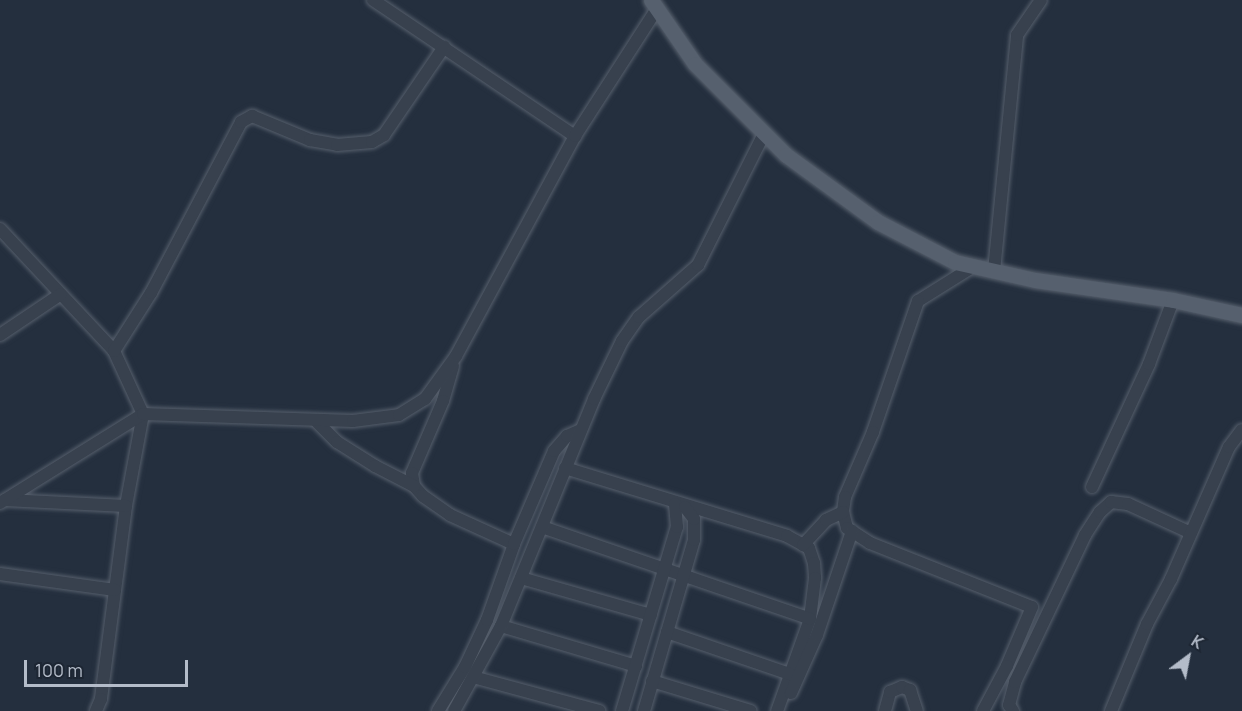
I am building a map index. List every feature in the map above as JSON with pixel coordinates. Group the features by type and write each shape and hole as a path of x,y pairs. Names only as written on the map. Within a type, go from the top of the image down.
{"main road":[{"path":"654,4 695,63 764,134 786,155 878,222 955,261 974,266 1035,280 1173,300 1242,315"}],"street":[{"path":"373,0 575,136"},
{"path":"994,271 1017,35 1041,0"},
{"path":"2,501 143,414 353,421 399,415 424,399 456,357 575,136 654,4"},
{"path":"114,351 151,293 241,122 252,116 310,140 337,145 372,142 384,135 444,47"},
{"path":"454,711 501,626 581,430 622,341 639,317 698,265 764,134"},
{"path":"0,229 114,351 143,414 126,506 101,699 96,711"},
{"path":"974,266 918,301 873,432 845,497 843,512 847,528 870,543 1032,607 1007,666 983,711"},
{"path":"0,335 61,294"},
{"path":"1092,487 1149,364 1173,300"},
{"path":"414,486 412,473 443,400 456,357"},
{"path":"316,421 337,442 375,466 414,486 423,496 450,515 514,544"},
{"path":"438,711 465,667 482,630 514,544 554,451 567,436 581,430"},
{"path":"1112,711 1147,624 1171,579 1229,447 1242,430"},
{"path":"565,468 787,536 809,548 814,563 810,619 777,711"},
{"path":"2,501 126,506"},
{"path":"1012,711 1009,705 1015,682 1085,535 1100,512 1111,502 1128,504 1191,533"},
{"path":"622,711 677,527 680,505"},
{"path":"644,711 694,540 694,519 680,505"},
{"path":"803,545 826,520 843,512"},
{"path":"542,527 810,619"},
{"path":"783,711 817,635 852,531"},
{"path":"0,574 115,590"},
{"path":"521,578 651,615"},
{"path":"501,626 636,666"},
{"path":"667,632 790,674"},
{"path":"473,678 598,711"},
{"path":"651,681 751,711"},
{"path":"885,711 890,692 902,687 910,690 917,711"}]}
